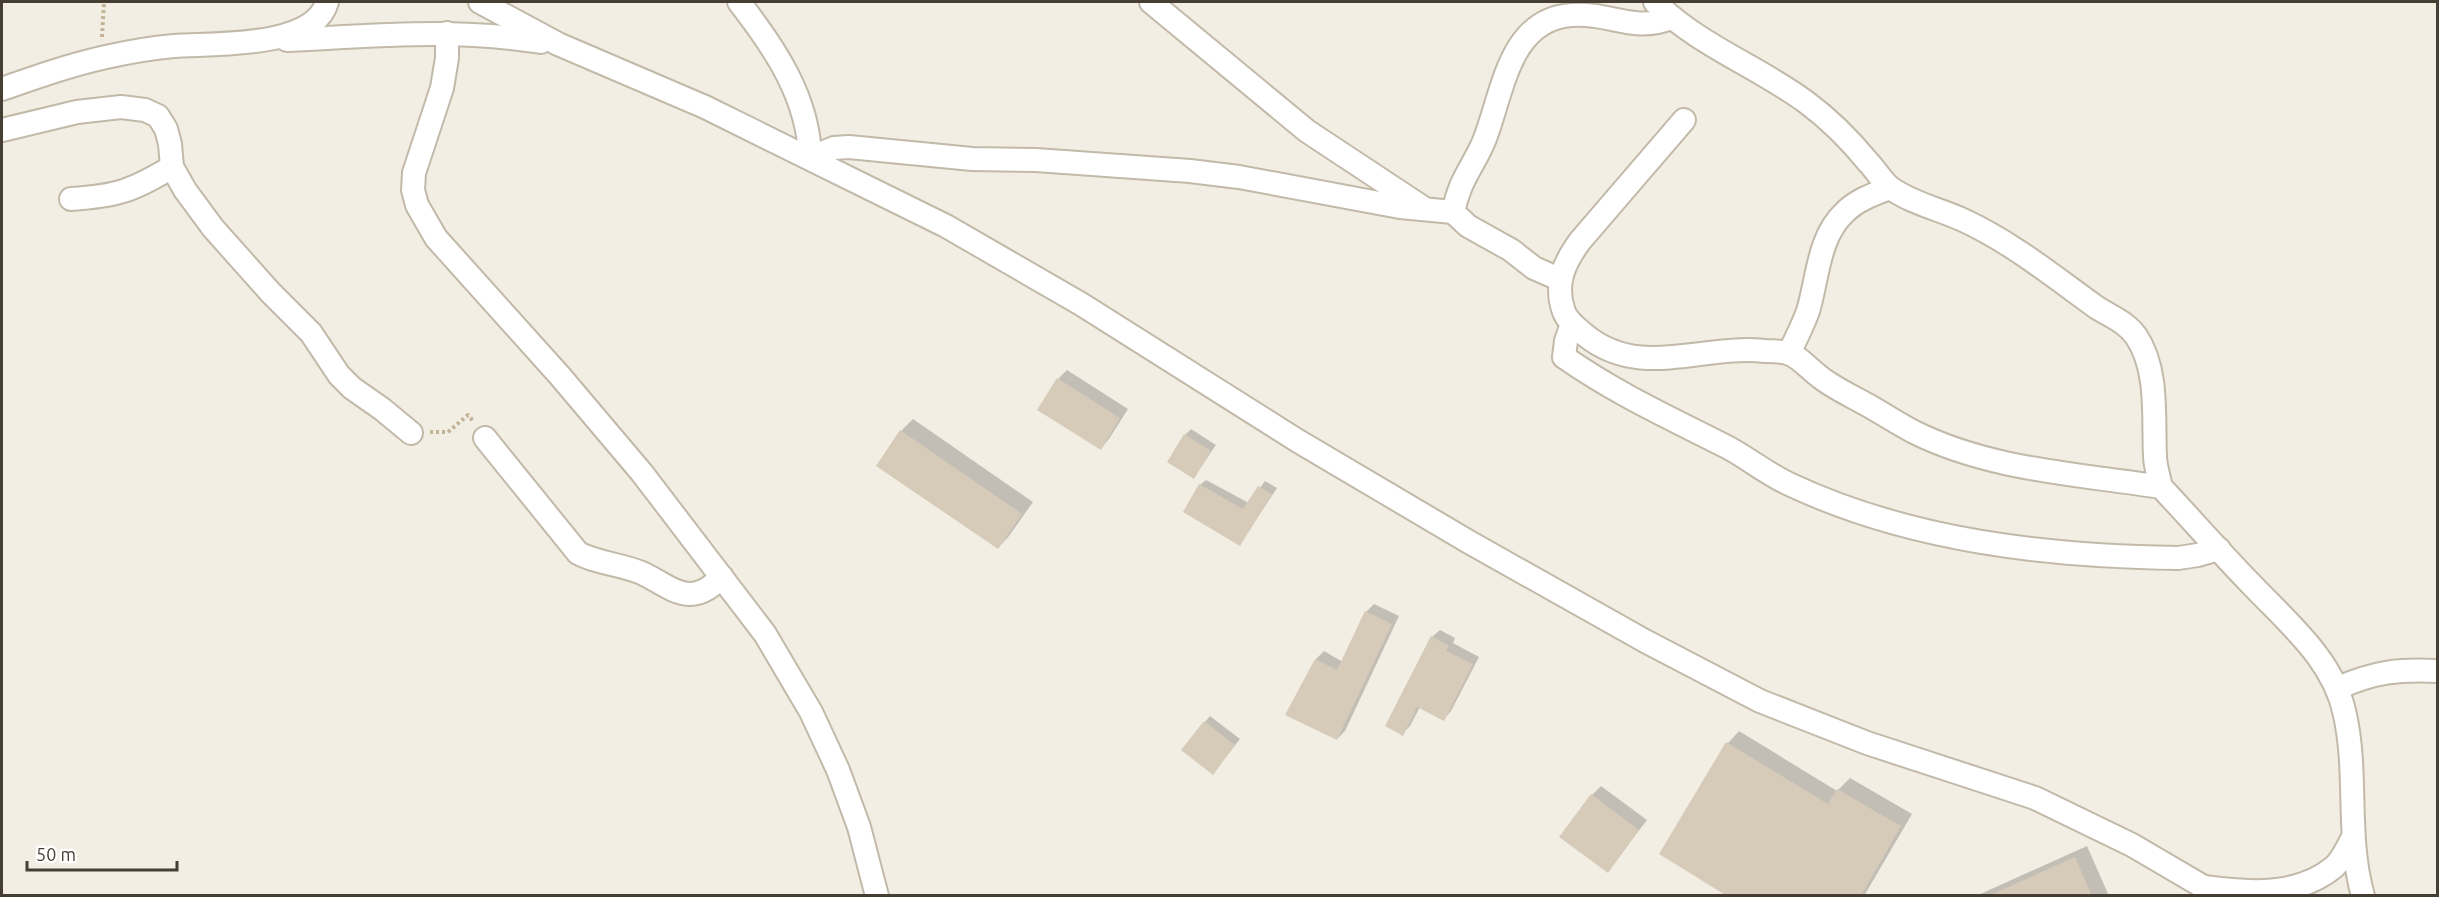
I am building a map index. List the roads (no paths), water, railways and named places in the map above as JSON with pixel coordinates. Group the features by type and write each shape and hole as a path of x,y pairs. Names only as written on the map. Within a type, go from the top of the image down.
{"street":[{"path":"262,42 306,28 325,8 327,2"},
{"path":"480,2 558,44 705,107 946,226 1071,298 1298,441 1469,542 1655,646 1760,701 1867,743 2035,798 2169,865 2211,891 2252,893 2291,888 2318,879 2336,865 2352,839"},
{"path":"739,2 781,61 802,107 810,137 810,158"},
{"path":"1151,2 1306,131 1426,209"},
{"path":"1655,2 1671,18 1728,56 1806,102 1848,138 1890,188 1920,204 1962,220 1998,239 2123,322 2136,336 2151,375 2155,459 2161,487 2323,661 2338,688 2350,745 2352,839 2363,896"},
{"path":"1453,212 1461,186 1484,142 1504,75 1523,41 1536,27 1550,20 1571,15 1594,15 1639,25 1656,24 1671,18"},
{"path":"447,33 447,58 442,88 414,173 413,190 425,221 436,238 560,376 642,473 765,634 811,712 838,770 859,827 877,896"},
{"path":"2,89 93,60 171,46 447,33 503,35 558,44"},
{"path":"2,130 77,112 121,107 145,110 158,116 166,129 172,167 185,190 213,228 270,292 311,333 339,375 352,388 411,433"},
{"path":"1684,120 1580,241 1568,257 1559,279 1560,300 1565,315 1572,324 1595,343 1623,356 1673,358 1751,349 1789,353 1830,384 1914,432 1953,448 2065,475 2161,487"},
{"path":"810,158 834,148 849,147 972,159 1036,160 1190,171 1250,179 1388,206 1453,212 1468,226 1511,250 1534,268 1559,279"},
{"path":"71,199 122,193 142,185 172,167"},
{"path":"1789,353 1808,309 1823,248 1835,225 1845,211 1868,196 1890,188"},
{"path":"1572,324 1566,341 1564,357 1603,384 1729,448 1787,483 1830,502 1894,524 2048,552 2178,558 2219,549"},
{"path":"486,438 578,553 589,559 615,564 644,574 678,592 692,595 708,589 722,577"},
{"path":"2338,688 2363,677 2386,671 2438,672"}]}
